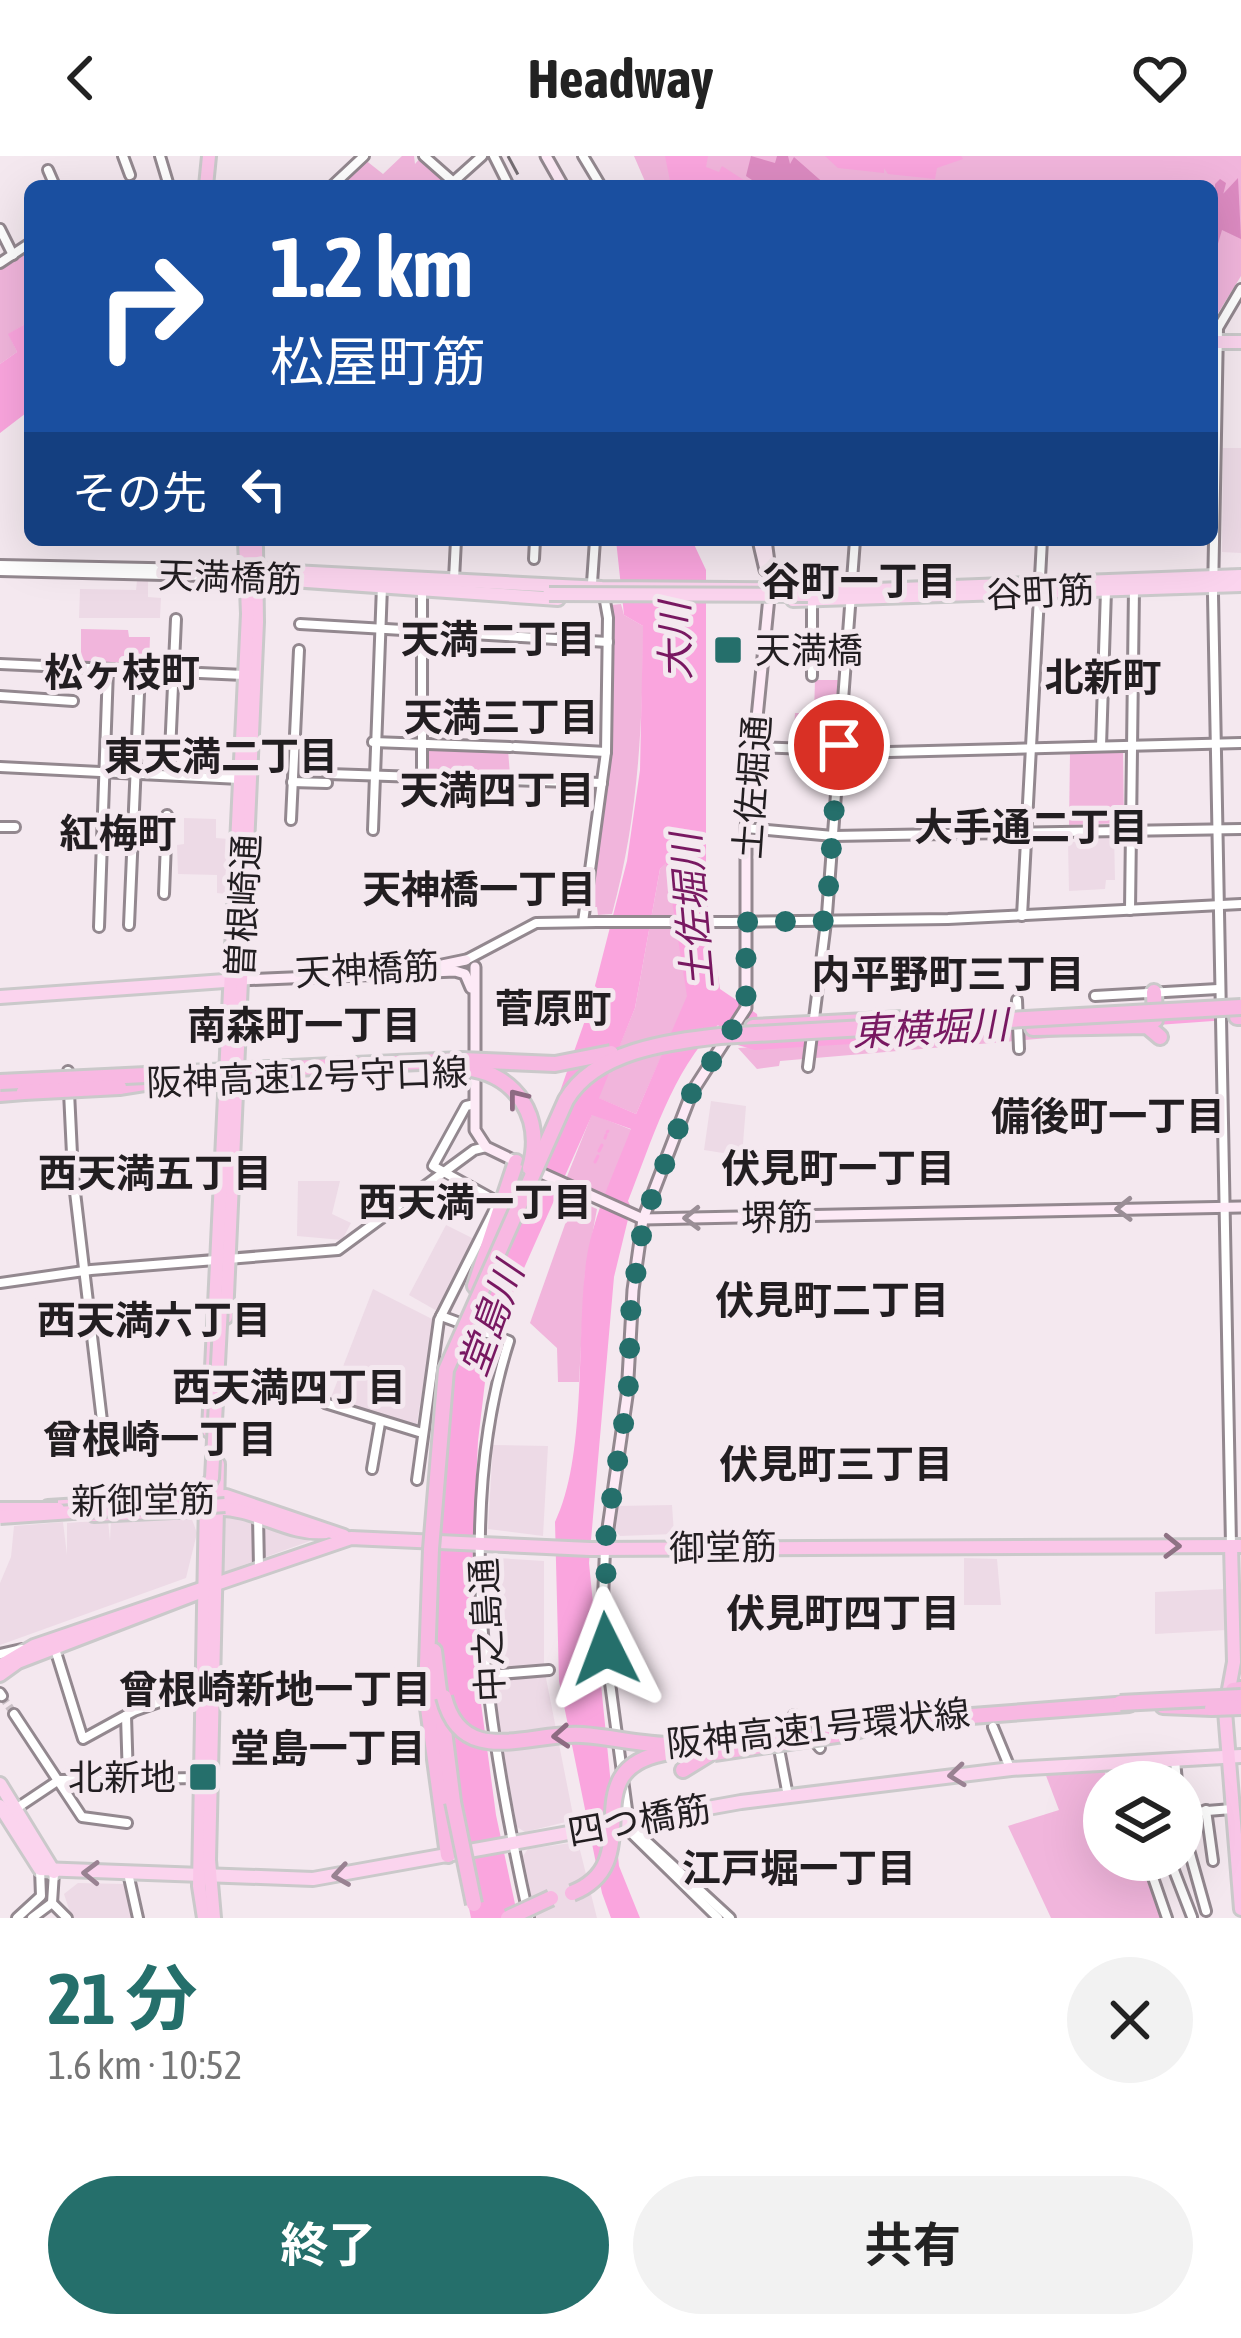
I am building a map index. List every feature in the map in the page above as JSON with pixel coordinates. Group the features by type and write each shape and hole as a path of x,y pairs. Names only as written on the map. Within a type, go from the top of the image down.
{"highway":[{"name":"曽根崎通","path":"205,1588 253,573 250,546"},
{"name":"曽根崎通","path":"235,980 253,573"},
{"path":"932,1025 1155,1032 1154,996"},
{"name":"阪神高速1号環状線","path":"1240,1011 697,1039 621,1057 581,1078 563,1107 451,1355 438,1421 427,1545 448,1711 464,1733 481,1742 574,1735 668,1745 879,1723 1241,1698"},
{"path":"753,1027 815,1018 1034,1019"},
{"name":"阪神高速12号守口線","path":"0,1089 472,1060 561,1064 697,1039"},
{"path":"231,1064 472,1060"},
{"name":"曽根崎通","path":"214,1918 204,1875 209,1686 205,1535 216,1290 223,1264 226,1083 231,1064"},
{"name":"阪神高速12号守口線","path":"0,1089 159,1073 436,1067 491,1074 524,1101 535,1136 531,1166 502,1246"},
{"path":"0,1089 24,1092 159,1073"},
{"path":"451,1355 518,1162"},
{"path":"0,1514 177,1502 198,1493 209,1472 223,1264"},
{"path":"216,1290 220,1306"},
{"path":"0,1514 108,1500"},
{"name":"新御堂筋","path":"108,1500 209,1504 351,1538"},
{"name":"新御堂筋","path":"109,1516 209,1504 258,1516 312,1541"},
{"path":"0,1514 44,1506 95,1514 235,1506 328,1532"},
{"path":"0,1514 109,1516"},
{"path":"312,1541 328,1532"},
{"name":"御堂筋","path":"0,1671 30,1647 260,1568 312,1541 351,1538 590,1549 1236,1546"},
{"path":"427,1545 426,1678 452,1855"},
{"path":"1236,1546 1234,1662 1225,1711 1234,1756 1232,1809 1241,1909"},
{"name":"御堂筋","path":"0,1671 205,1588"},
{"path":"432,1610 444,1747 477,1918"},
{"path":"1126,1703 1241,1698"},
{"path":"683,1770 697,1756 850,1733 879,1723"},
{"path":"508,1918 530,1904 579,1890 602,1873 613,1846 614,1792 635,1763 653,1755 758,1738"},
{"path":"703,1767 701,1759 714,1754"},
{"path":"204,1875 204,1918"}],"main road":[{"name":"土佐堀通","path":"605,1549 628,1396 631,1306 644,1219 692,1092 729,1038 746,1002 746,828 767,593 763,546"},
{"name":"天満橋筋","path":"253,573 549,591 852,594"},
{"name":"谷町筋","path":"1039,586 1134,587 1241,576"},
{"name":"谷町筋","path":"767,593 1214,580 1241,585"},
{"name":"天満橋筋","path":"457,584 533,598 607,592 767,593"},
{"path":"767,593 810,596"},
{"path":"470,964 476,1130 486,1147"},
{"name":"天神橋筋","path":"235,980 470,964"},
{"name":"天神橋筋","path":"235,980 455,971 464,974 473,993"},
{"path":"0,997 235,980"},
{"name":"堺筋","path":"486,1147 628,1216 644,1219 1241,1207"},
{"name":"四つ橋筋","path":"1138,1761 1234,1756"},
{"name":"四つ橋筋","path":"47,1870 313,1880 788,1796 1083,1764"},
{"path":"0,1784 7,1810 47,1870"}],"street":[{"path":"123,156 130,175"},
{"path":"338,180 364,156"},
{"path":"424,156 451,180"},
{"path":"459,180 482,156"},
{"path":"48,170 52,180"},
{"path":"0,229 13,255"},
{"path":"0,263 24,248"},
{"path":"1218,330 1241,289"},
{"path":"456,546 457,584"},
{"path":"534,559 535,546"},
{"path":"584,918 606,752 607,592 596,546"},
{"path":"808,1066 826,921 855,546"},
{"path":"1022,916 1042,546"},
{"path":"1214,546 1223,1207 1236,1546"},
{"name":"天満橋筋","path":"0,568 253,573"},
{"path":"373,830 381,578"},
{"path":"422,777 423,581"},
{"path":"1130,910 1134,587"},
{"path":"1101,746 1106,588"},
{"path":"810,596 812,676"},
{"path":"169,775 176,619"},
{"path":"300,624 608,642"},
{"path":"291,820 299,650"},
{"path":"0,664 245,675"},
{"path":"99,927 108,669"},
{"path":"129,926 140,670"},
{"path":"0,697 73,701"},
{"path":"373,742 606,752"},
{"path":"754,747 839,750 1241,743"},
{"path":"0,766 241,778"},
{"path":"292,782 373,776 602,783"},
{"path":"164,894 167,814"},
{"path":"0,827 15,827"},
{"path":"746,828 833,836 1028,829 1241,829"},
{"name":"天神橋筋","path":"470,964 536,923 584,918 597,922 826,921 1241,904"},
{"path":"1095,996 1219,992"},
{"path":"1017,1005 1018,1045"},
{"path":"317,1070 472,1060 548,1071"},
{"path":"159,1073 231,1064"},
{"path":"68,1071 73,1175 102,1421"},
{"path":"0,1089 185,1077"},
{"path":"99,1091 120,1080"},
{"path":"66,1087 99,1091 226,1083"},
{"path":"476,1104 466,1106 433,1166 498,1202"},
{"path":"0,1283 86,1270 223,1264 338,1250 443,1172 486,1147"},
{"path":"417,1480 444,1317 518,1162"},
{"name":"中之島通","path":"444,1317 509,1341 488,1440 480,1544 488,1675 508,1844 529,1918"},
{"path":"325,1403 422,1433"},
{"path":"372,1469 380,1423"},
{"name":"新御堂筋","path":"0,1514 108,1500"},
{"name":"新御堂筋","path":"0,1514 109,1516"},
{"path":"258,1516 260,1568"},
{"name":"土佐堀通","path":"605,1549 602,1623 622,1823 635,1843 718,1918"},
{"path":"0,1654 30,1647"},
{"path":"54,1648 83,1738 126,1715 209,1686"},
{"path":"488,1675 549,1670"},
{"path":"14,1714 85,1819 127,1823"},
{"path":"126,1715 128,1779"},
{"path":"794,1715 820,1748"},
{"path":"993,1727 1011,1769"},
{"path":"780,1754 788,1796"},
{"path":"7,1810 58,1780 208,1779"},
{"path":"1203,1810 1232,1809"},
{"path":"1206,1810 1213,1861"},
{"path":"622,1823 730,1918"},
{"path":"47,1870 52,1904 64,1918"},
{"path":"29,1915 41,1896 47,1870"},
{"path":"128,1873 138,1918"},
{"path":"1154,1881 1167,1918"},
{"path":"1178,1881 1192,1918"},
{"path":"1198,1881 1206,1911"},
{"path":"17,1918 52,1904"}],"shaded area":[{"path":"402,156 414,156 415,164 421,157 446,180 342,180 364,159 383,174"},
{"path":"634,156 1241,156 1241,276 1218,313 1218,180 644,180"},
{"path":"751,156 775,163 777,156 788,156 790,164 794,157 820,180 752,180 746,176"},
{"path":"1238,178 1241,239 1222,230 1218,244 1218,181 1226,183 1223,194"},
{"path":"24,250 24,325 9,334 17,352 0,364 0,266"},
{"path":"1223,448 1241,448 1241,553 1222,552"},
{"path":"137,581 148,581 148,597 161,598 160,618 79,618 80,589 136,590"},
{"path":"621,604 624,615 643,626 640,736 621,878 612,914 598,915 597,907 590,907 609,756 611,605"},
{"path":"81,629 128,630 129,637 150,637 149,665 81,663"},
{"path":"815,680 838,680 832,745 793,743 795,713 814,713"},
{"path":"425,750 508,750 510,775 427,775"},
{"path":"1123,750 1124,823 1069,825 1070,753"},
{"path":"184,818 216,819 216,838 229,839 225,894 217,893 217,875 178,874 177,845 184,844"},
{"path":"1098,833 1114,833 1115,880 1106,880 1105,889 1069,891 1068,842 1098,841"},
{"path":"666,862 671,868 688,996 636,1114 598,1098 635,1008 660,869"},
{"path":"1012,1033 1108,1033 780,1061 779,1066 757,1069 738,1048"},
{"path":"711,1101 746,1106 742,1156 704,1150"},
{"path":"592,1114 632,1130 605,1196 566,1179"},
{"path":"298,1181 340,1181 332,1214 351,1223 342,1240 297,1236"},
{"path":"574,1199 597,1209 585,1273 579,1382 558,1382 557,1348 530,1323"},
{"path":"446,1225 476,1240 437,1311 409,1295"},
{"path":"373,1289 434,1320 416,1429 330,1400"},
{"path":"493,1445 548,1446 543,1536 488,1529"},
{"path":"672,1505 674,1534 620,1536 612,1527 617,1506"},
{"path":"229,1509 310,1541 221,1573 219,1517"},
{"path":"190,1514 197,1533 186,1578 0,1645 0,1583 11,1557 14,1526 63,1522 67,1555 67,1523 108,1520 110,1541 111,1519"},
{"path":"498,1558 544,1561 544,1668 574,1820 525,1832 517,1827 496,1710"},
{"path":"964,1558 997,1559 1001,1605 964,1605"},
{"path":"1225,1589 1227,1630 1155,1634 1155,1592"},
{"path":"1083,1772 1083,1881 1150,1881 1164,1918 1051,1918 1008,1826 1059,1810 1045,1773"},
{"path":"578,1842 597,1918 536,1918 523,1856 528,1849"},
{"path":"78,1883 125,1884 135,1918 72,1918 64,1894"}],"water":[{"path":"665,156 708,156 706,167 719,172 722,166 744,180 670,180"},
{"path":"825,156 963,159 937,168 935,179 888,174 884,168 884,173 838,168"},
{"path":"24,325 24,415 0,433 0,364 17,352 8,334"},
{"path":"617,546 695,546 706,570 706,893 720,989 757,1014 758,1021 1227,1002 1241,1019 755,1050 734,1044 718,1025 688,1063 628,1201 631,1207 614,1277 589,1563 619,1866 640,1918 611,1918 602,1893 559,1681 555,1522 565,1496 576,1433 585,1271 597,1216 631,1129 592,1115 501,1320 485,1382 472,1570 478,1681 496,1815 518,1918 471,1918 440,1765 428,1508 437,1396 450,1341 557,1100 589,1009 627,861 640,770 643,626 624,615","holes":["666,863 687,996 636,1114 599,1098 635,1008 660,869"]}],"waterway":[{"path":"599,1151 602,1145"},
{"path":"595,1162 598,1156"}],"tunnel":[{"path":"2,1696 14,1714"}],"railway":[{"path":"508,156 521,180"}],"place":[{"name":"天満橋","path":"728,650"},
{"name":"北新地","path":"203,1777"}],"district":[{"name":"谷町一丁目","path":"859,581"},
{"name":"天満二丁目","path":"498,639"},
{"name":"松ヶ枝町","path":"122,672"},
{"name":"北新町","path":"1103,677"},
{"name":"天満三丁目","path":"501,717"},
{"name":"東天満二丁目","path":"221,756"},
{"name":"天満四丁目","path":"497,790"},
{"name":"大手通二丁目","path":"1031,827"},
{"name":"紅梅町","path":"118,833"},
{"name":"天神橋一丁目","path":"479,889"},
{"name":"内平野町三丁目","path":"948,974"},
{"name":"菅原町","path":"553,1008"},
{"name":"南森町一丁目","path":"304,1025"},
{"name":"備後町一丁目","path":"1108,1116"},
{"name":"伏見町一丁目","path":"838,1168"},
{"name":"西天満五丁目","path":"155,1173"},
{"name":"西天満一丁目","path":"475,1202"},
{"name":"伏見町二丁目","path":"832,1300"},
{"name":"西天満六丁目","path":"154,1320"},
{"name":"西天満四丁目","path":"289,1387"},
{"name":"曾根崎一丁目","path":"160,1439"},
{"name":"伏見町三丁目","path":"836,1464"},
{"name":"伏見町四丁目","path":"843,1613"},
{"name":"曾根崎新地一丁目","path":"275,1689"},
{"name":"堂島一丁目","path":"328,1748"},
{"name":"江戸堀一丁目","path":"799,1868"}],"route":[{"path":"606,1649 602,1611 606,1534 628,1396 631,1306 644,1219 692,1092 746,1008 746,922 826,921 839,745"}],"water label":[{"name":"大川","path":"675,641"},
{"name":"土佐堀川","path":"692,911"},
{"name":"東横堀川","path":"930,1028"},
{"name":"堂島川","path":"491,1319"}]}
